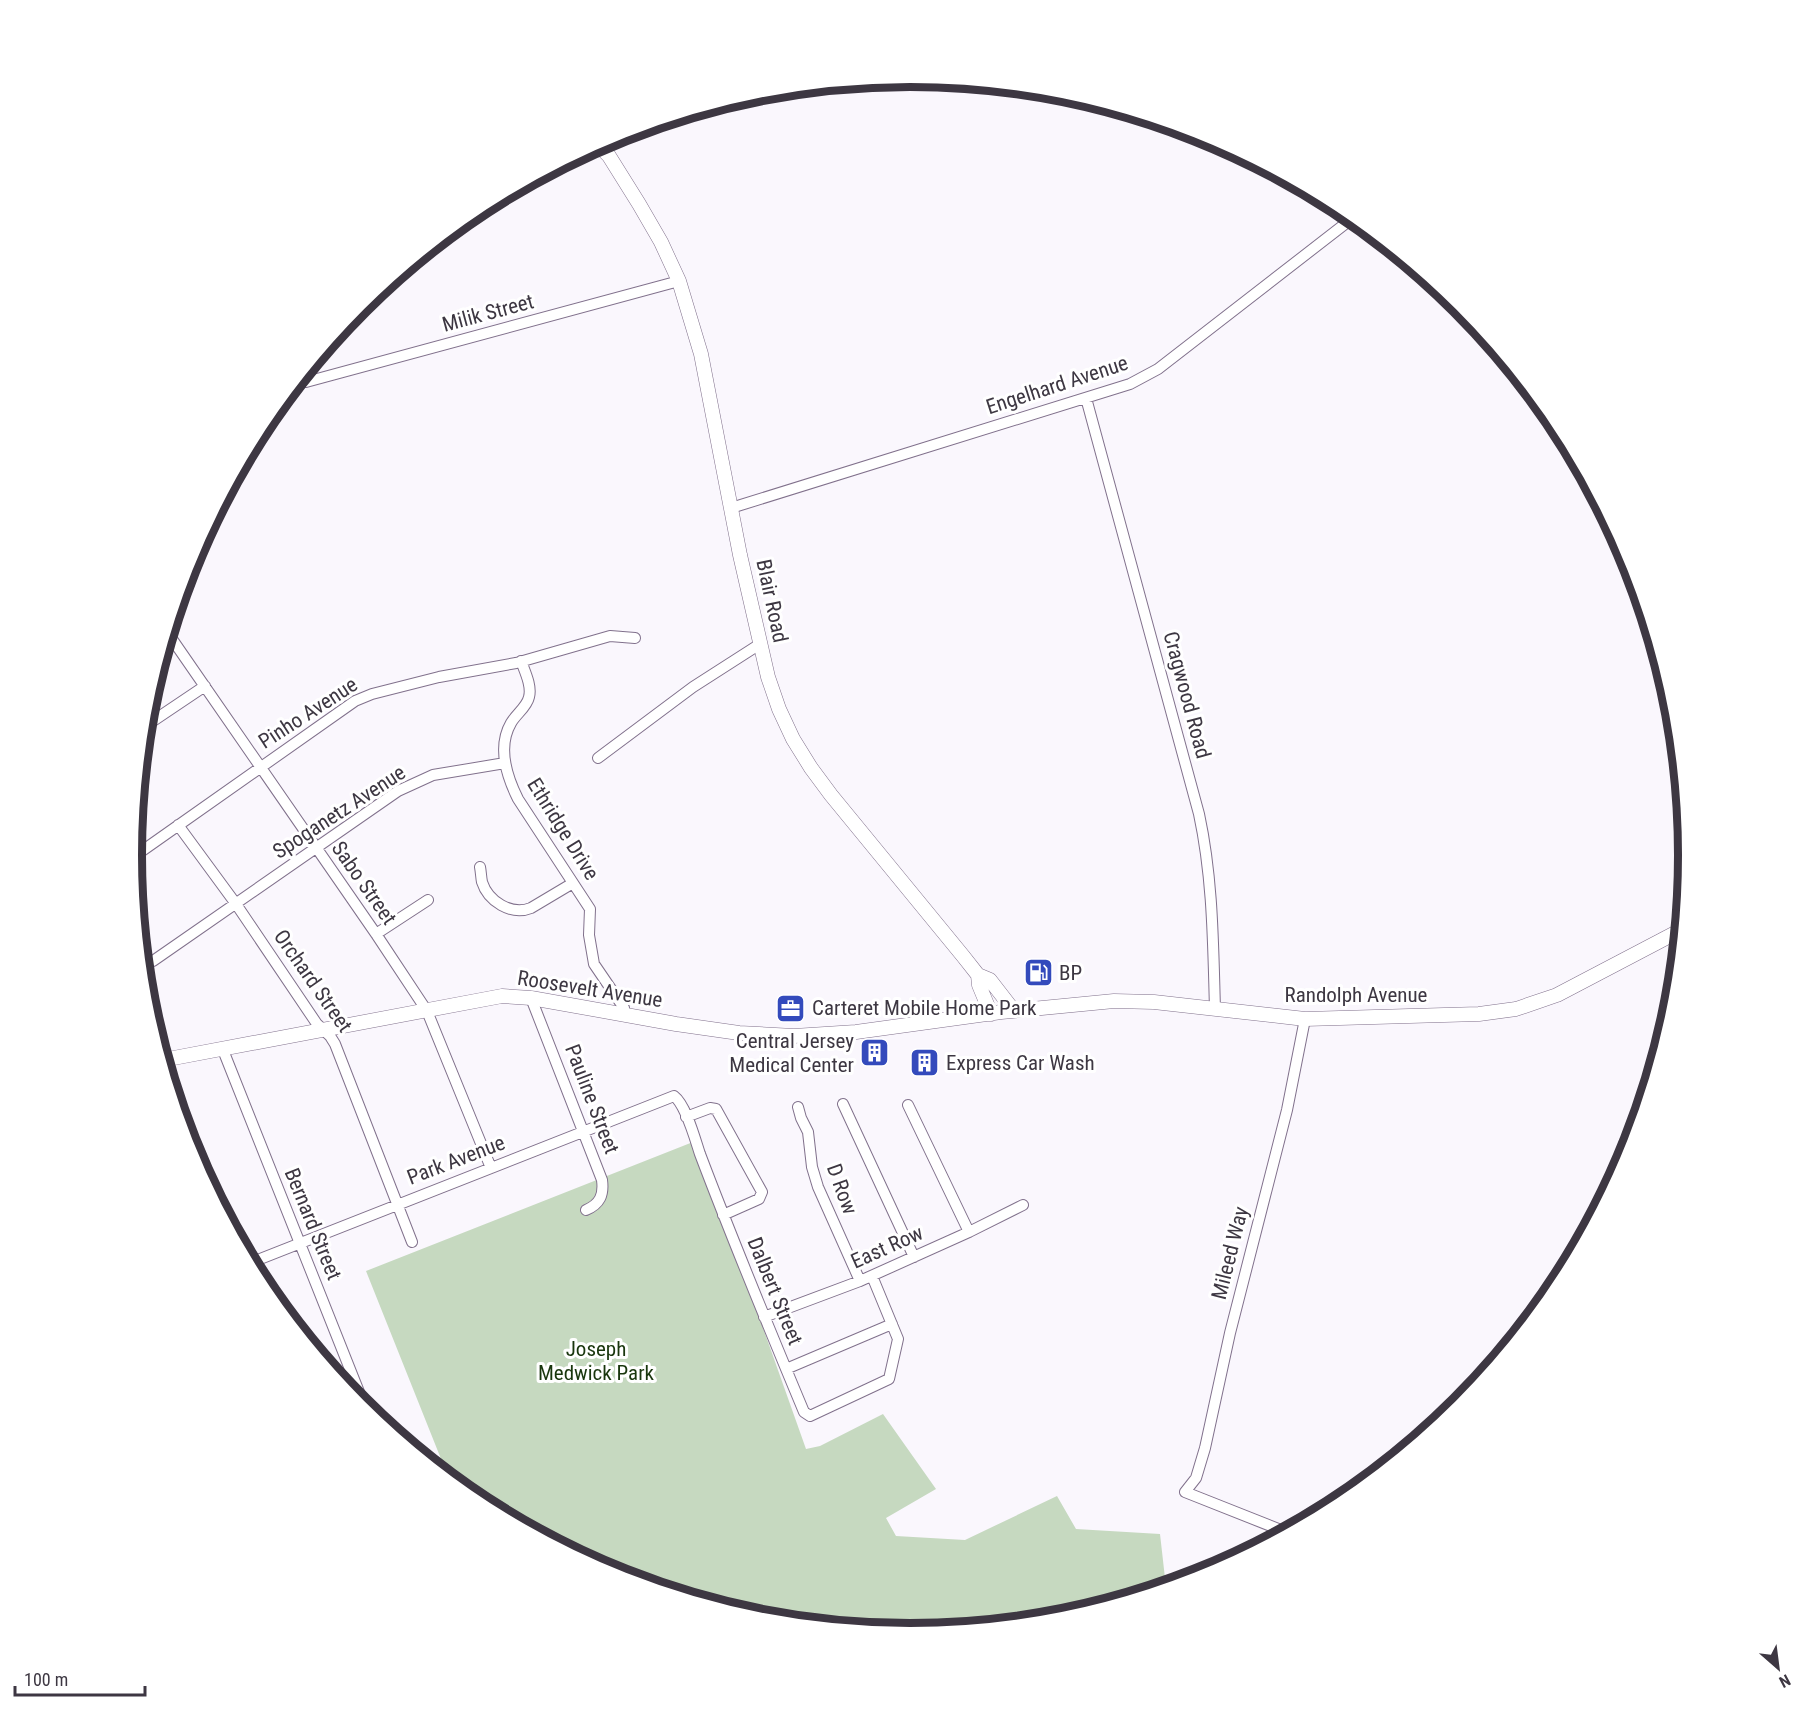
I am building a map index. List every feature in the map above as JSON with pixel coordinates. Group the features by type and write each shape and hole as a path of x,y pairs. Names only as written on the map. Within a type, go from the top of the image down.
{"main road":[{"name":"Blair Road","path":"604,151 639,204 680,281 701,354 731,508 768,677 793,739 811,768 978,975 990,980 1014,1011"},
{"name":"Randolph Avenue","path":"1014,1011 1114,1000 1154,1002 1305,1019 1479,1014 1516,1009 1557,995 1673,934"},
{"path":"978,975 979,985 991,1014"},
{"name":"Roosevelt Avenue","path":"170,1059 502,996 531,998 739,1033 794,1036 856,1032 1014,1011"}],"street":[{"name":"Engelhard Avenue","path":"731,508 1130,384 1158,369 1346,223"},
{"name":"Milik Street","path":"306,382 680,281"},
{"name":"Cragwood Road","path":"1086,398 1206,847 1211,890 1215,1009"},
{"name":"Pinho Avenue","path":"142,851 355,701 372,694 439,677 521,662 610,636 635,638"},
{"name":"Sabo Street","path":"173,640 315,849 376,933 427,1011 491,1168"},
{"path":"598,758 693,687 760,644"},
{"name":"Ethridge Drive","path":"521,662 530,691 529,701 511,722 507,731 504,749 505,763 512,788 590,909 589,935 594,964 624,1008 623,1015"},
{"path":"155,720 205,686"},
{"name":"Spoganetz Avenue","path":"153,961 398,791 433,775 505,763"},
{"name":"Orchard Street","path":"178,825 236,904 316,1024 334,1044 412,1242"},
{"path":"480,867 482,882 491,898 512,910 531,909 573,883"},
{"path":"376,933 428,900"},
{"name":"Pauline Street","path":"531,998 602,1180 603,1190 596,1206 586,1210"},
{"name":"Mileed Way","path":"1278,1529 1185,1492 1196,1478 1205,1448 1230,1333 1287,1110 1305,1019"},
{"name":"Bernard Street","path":"223,1050 359,1389"},
{"name":"Park Avenue","path":"258,1260 668,1097 676,1098"},
{"name":"Dalbert Street","path":"676,1098 686,1117 723,1215 804,1412 810,1416 890,1380 898,1339 892,1323"},
{"path":"843,1104 914,1257"},
{"path":"908,1106 969,1232"},
{"name":"D Row","path":"798,1107 808,1132 815,1177 860,1281"},
{"path":"686,1117 710,1108 716,1109 762,1192 759,1199 723,1215"},
{"name":"East Row","path":"764,1317 872,1276 1023,1205"},
{"path":"786,1369 892,1323 872,1276"}],"green space":[{"name":"Joseph Medwick Park","path":"693,1142 723,1215 806,1449 820,1446 883,1414 936,1489 886,1518 896,1536 965,1540 1057,1496 1076,1529 1160,1534 1165,1579 1109,1597 1060,1608 960,1621 910,1623 810,1616 760,1608 711,1597 616,1565 526,1520 483,1494 443,1465 366,1271"}],"place":[{"name":"BP","path":"1038,973"},
{"name":"Carteret Mobile Home Park","path":"791,1008"},
{"name":"Central Jersey Medical Center","path":"875,1053"},
{"name":"Express Car Wash","path":"925,1063"}]}
